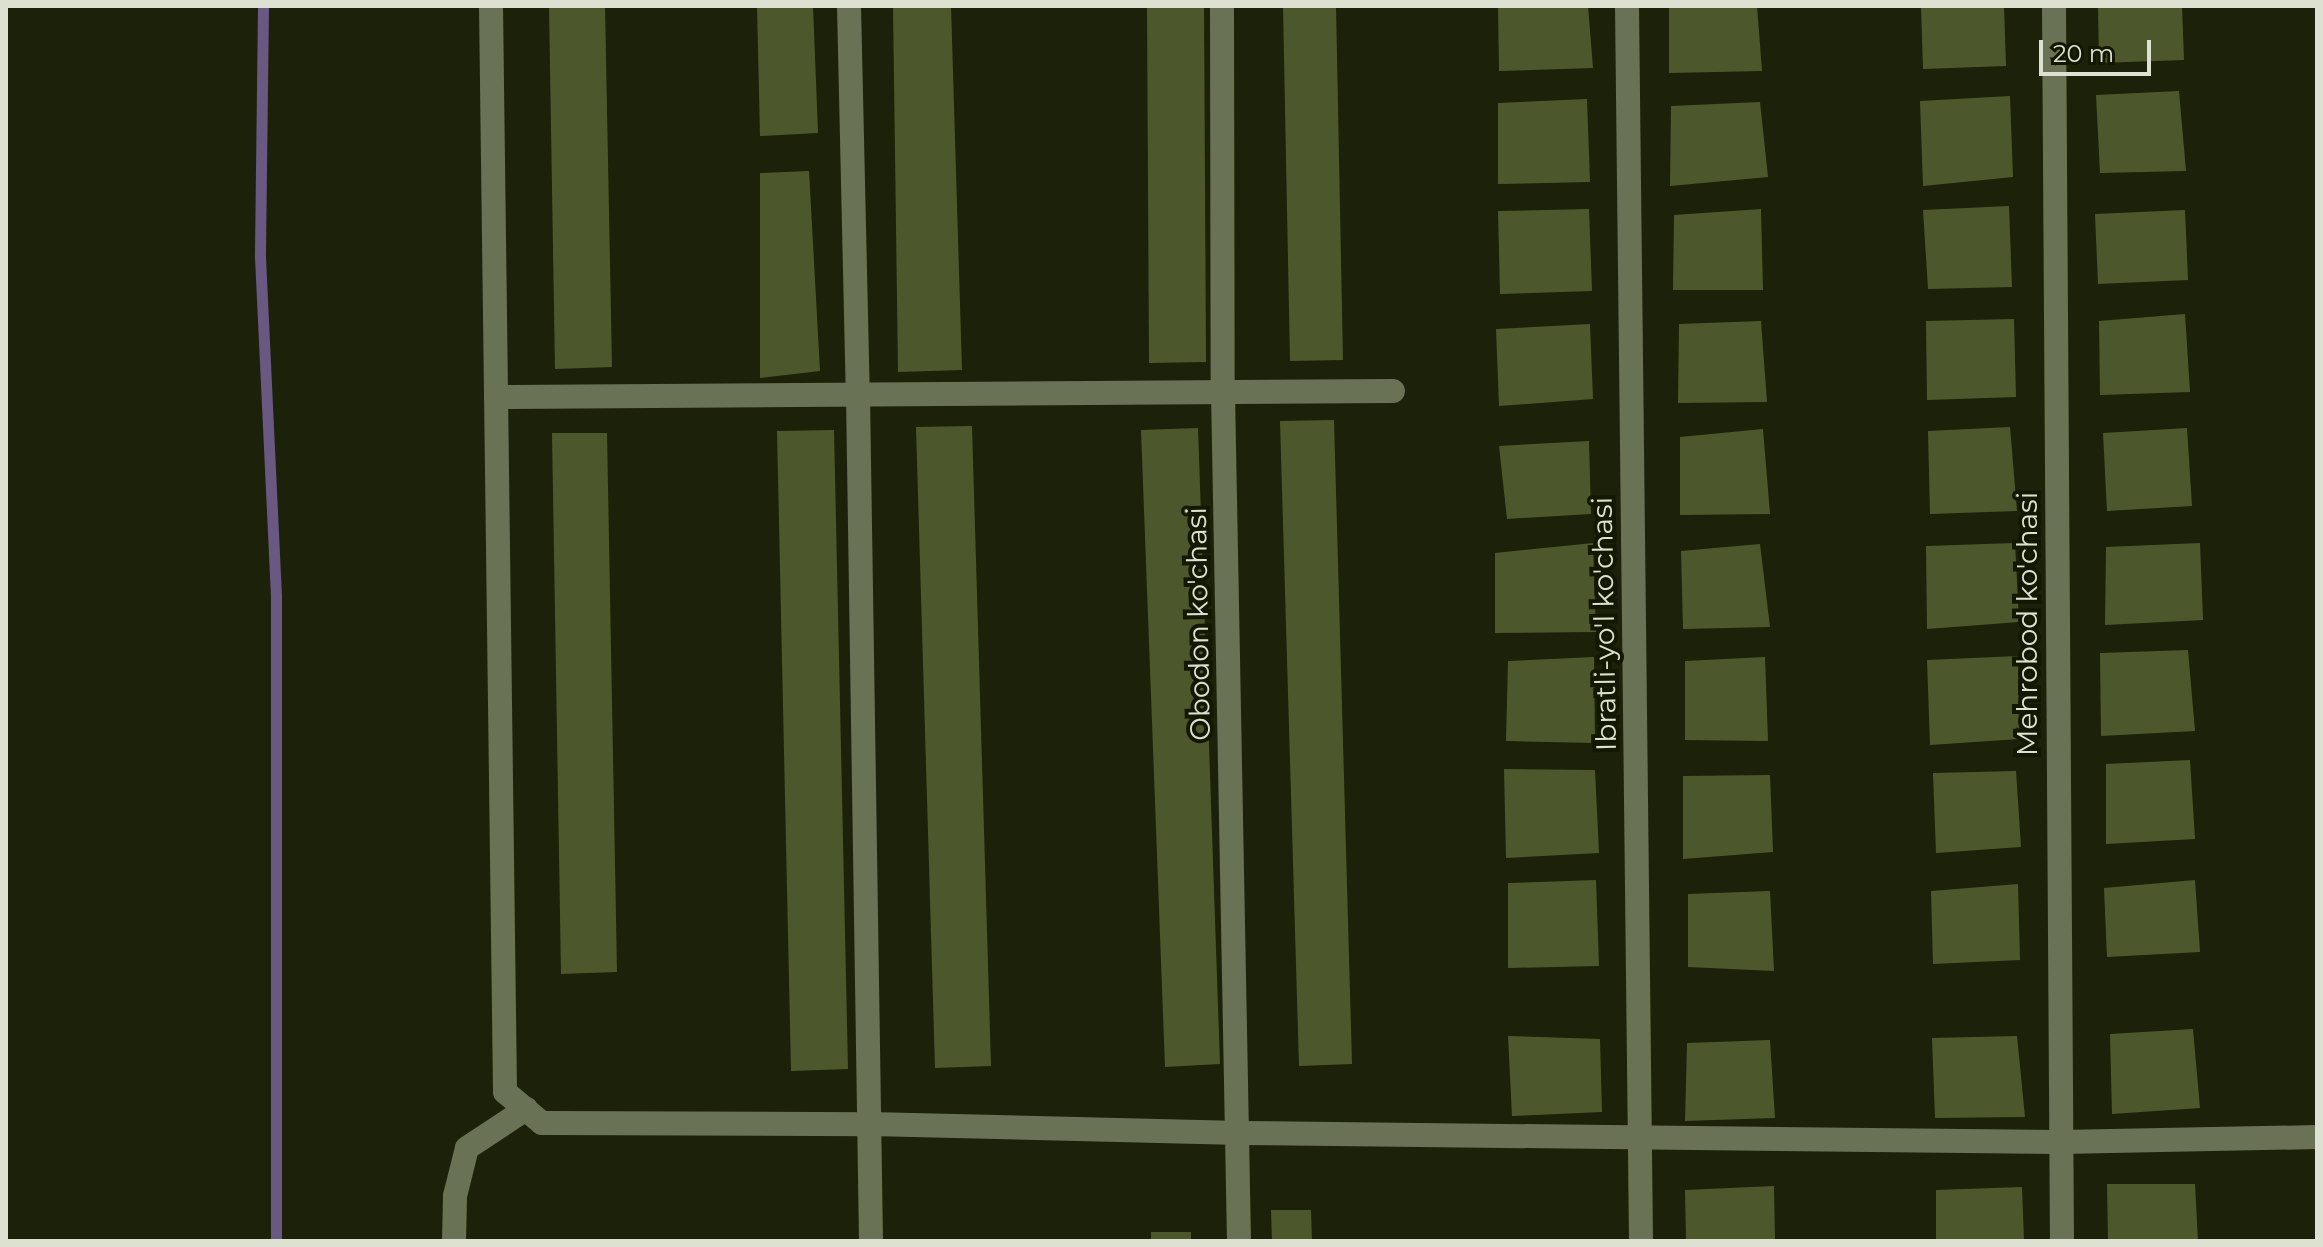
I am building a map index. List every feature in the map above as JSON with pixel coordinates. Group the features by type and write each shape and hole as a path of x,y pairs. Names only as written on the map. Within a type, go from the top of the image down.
{"street":[{"path":"491,6 505,1092 542,1123 870,1124 1240,1133 2060,1142 2317,1137"},
{"path":"849,6 871,1241"},
{"name":"Obodon ko'chasi","path":"1222,6 1223,393 1240,1133 1239,1241"},
{"name":"Ibratli-yo'l ko'chasi","path":"1627,6 1641,1241"},
{"name":"Mehrobod ko'chasi","path":"2054,6 2062,1241"},
{"path":"496,397 1393,391"},
{"path":"454,1241 455,1196 467,1148 526,1109"}],"building":[{"path":"549,6 605,6 612,367 555,369"},
{"path":"757,6 813,6 818,133 760,136"},
{"path":"893,6 951,6 962,370 898,372"},
{"path":"1147,6 1204,6 1206,362 1149,363"},
{"path":"1283,6 1336,6 1343,360 1290,361"},
{"path":"1498,6 1588,6 1593,68 1499,71"},
{"path":"1669,6 1757,6 1762,71 1669,73"},
{"path":"1921,6 2004,6 2006,66 1923,69"},
{"path":"2098,6 2182,6 2184,60 2099,63"},
{"path":"2179,91 2186,171 2100,173 2096,95"},
{"path":"2010,96 2013,177 1923,186 1920,101"},
{"path":"1587,99 1590,182 1498,184 1498,103"},
{"path":"1760,102 1768,177 1670,186 1671,106"},
{"path":"809,171 820,371 760,378 760,173"},
{"path":"2009,206 2012,287 1928,289 1923,210"},
{"path":"1589,209 1592,291 1500,294 1498,211"},
{"path":"1761,209 1763,290 1673,290 1674,215"},
{"path":"2185,210 2188,280 2098,284 2095,214"},
{"path":"2185,314 2190,392 2100,395 2099,321"},
{"path":"2014,319 2016,397 1927,400 1926,321"},
{"path":"1761,321 1767,402 1678,403 1679,324"},
{"path":"1590,324 1593,399 1499,406 1496,329"},
{"path":"1334,420 1352,1064 1299,1066 1280,421"},
{"path":"972,426 991,1066 935,1068 916,427"},
{"path":"2010,427 2017,511 1930,514 1928,431"},
{"path":"1198,428 1220,1064 1165,1067 1141,430"},
{"path":"2187,428 2192,506 2107,511 2103,433"},
{"path":"1763,429 1770,514 1680,515 1680,437"},
{"path":"834,430 848,1069 791,1071 777,431"},
{"path":"552,433 607,433 617,972 561,974"},
{"path":"1589,441 1591,514 1507,519 1499,446"},
{"path":"1593,543 1596,632 1495,633 1495,553"},
{"path":"2015,543 2019,622 1927,629 1926,546"},
{"path":"2200,543 2203,620 2105,625 2106,547"},
{"path":"1760,544 1770,627 1683,629 1681,551"},
{"path":"2188,650 2195,731 2101,736 2100,653"},
{"path":"2018,656 2019,739 1930,745 1927,660"},
{"path":"1594,657 1595,743 1506,741 1508,661"},
{"path":"1765,657 1768,741 1685,740 1685,661"},
{"path":"2190,760 2195,839 2106,844 2106,764"},
{"path":"1504,769 1595,770 1599,853 1506,858"},
{"path":"2016,771 2021,847 1936,853 1933,773"},
{"path":"1770,775 1773,852 1683,859 1683,776"},
{"path":"1596,880 1599,966 1508,968 1508,883"},
{"path":"2195,880 2200,952 2107,957 2104,888"},
{"path":"2018,884 2020,960 1933,964 1931,891"},
{"path":"1770,891 1774,971 1688,967 1688,894"},
{"path":"2193,1029 2200,1108 2112,1114 2110,1034"},
{"path":"1508,1036 1600,1039 1602,1112 1512,1116"},
{"path":"2017,1036 2025,1117 1935,1118 1932,1038"},
{"path":"1770,1040 1775,1118 1685,1121 1687,1043"},
{"path":"2107,1184 2195,1184 2198,1241 2108,1241"},
{"path":"1774,1186 1775,1241 1686,1241 1685,1190"},
{"path":"2022,1187 2024,1241 1936,1241 1936,1190"},
{"path":"1271,1210 1311,1210 1312,1241 1272,1241"},
{"path":"1151,1232 1191,1232 1191,1241 1151,1241"}],"waterway":[{"path":"263,6 260,257 276,596 276,1241"}]}
